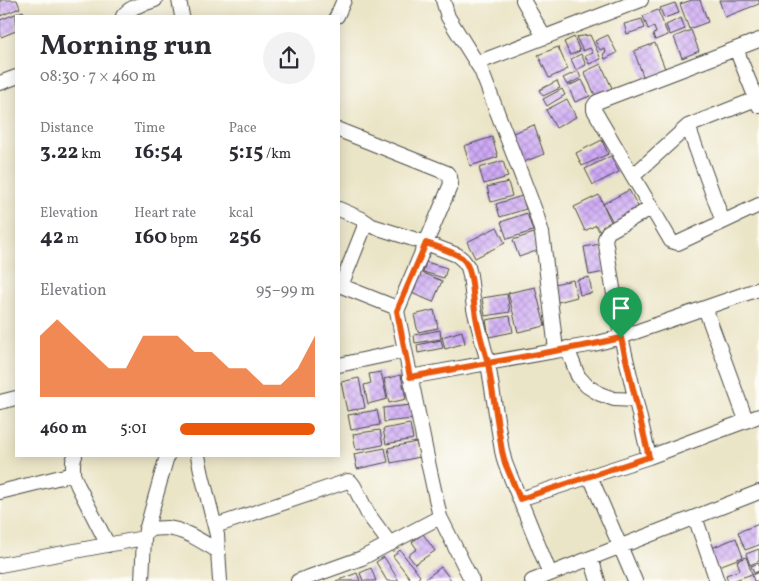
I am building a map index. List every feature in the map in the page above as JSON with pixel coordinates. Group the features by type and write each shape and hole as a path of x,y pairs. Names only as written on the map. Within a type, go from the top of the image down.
{"street":[{"path":"124,15 133,8 155,0"},
{"path":"179,0 182,15"},
{"path":"337,15 344,0"},
{"path":"443,0 448,17 481,70 536,213 542,233 562,349 578,376 587,386 600,394 614,399 636,400"},
{"path":"524,0 544,37"},
{"path":"601,0 606,13"},
{"path":"477,63 641,0"},
{"path":"759,40 602,100 594,106 594,110 671,242 678,243 759,205"},
{"path":"633,176 688,126 758,103 736,48"},
{"path":"0,83 15,77"},
{"path":"688,126 723,222"},
{"path":"340,130 447,173 450,177 451,184 397,311 440,517 472,581"},
{"path":"649,457 621,338 605,239 608,232 651,208"},
{"path":"340,209 362,219 372,226 426,243 456,255 468,267 476,315 488,363 505,463 550,574"},
{"path":"362,219 364,228 340,286 397,308"},
{"path":"410,377 621,338 759,289"},
{"path":"520,499 649,457 753,418 705,308"},
{"path":"340,365 404,351"},
{"path":"0,402 15,398"},
{"path":"75,457 73,474 108,545"},
{"path":"142,581 145,534 167,457"},
{"path":"198,457 215,526 220,581"},
{"path":"0,492 73,474"},
{"path":"590,476 635,581"},
{"path":"215,526 348,481 354,486 368,514 390,544"},
{"path":"532,581 759,492"},
{"path":"298,581 362,558 440,517"},
{"path":"695,517 717,581"},
{"path":"0,565 108,545 167,528 186,534 218,551"},
{"path":"591,558 598,581"}],"building":[{"path":"0,0 17,0 20,8 0,16"},
{"path":"692,0 700,0 708,22 689,29 680,4"},
{"path":"719,0 759,0 759,4 725,17"},
{"path":"675,3 679,13 664,18 660,8"},
{"path":"658,10 668,35 655,40 653,34 656,33 654,27 648,29 643,16"},
{"path":"23,11 25,15 15,15 15,31 1,37 0,20"},
{"path":"681,18 685,29 670,35 666,25"},
{"path":"642,19 645,28 627,34 624,24"},
{"path":"691,30 699,51 682,58 674,37"},
{"path":"590,35 601,59 589,64 585,56 593,53 590,48 583,51 576,37"},
{"path":"608,35 617,53 605,59 603,54 606,52 604,48 600,50 595,41"},
{"path":"574,37 580,51 570,55 564,42"},
{"path":"655,43 666,71 644,79 634,51"},
{"path":"558,47 568,69 549,78 538,55"},
{"path":"581,54 586,65 576,70 571,59"},
{"path":"601,64 612,88 595,95 584,72"},
{"path":"578,71 581,78 567,85 563,78"},
{"path":"582,80 590,96 575,102 568,86"},
{"path":"557,81 560,88 543,96 539,90"},
{"path":"562,89 565,95 547,106 543,99"},
{"path":"567,99 576,117 556,128 546,110"},
{"path":"534,125 544,154 524,162 513,133"},
{"path":"492,137 498,157 470,166 464,146"},
{"path":"602,140 608,154 582,166 576,153"},
{"path":"611,156 619,172 593,185 585,169"},
{"path":"503,161 508,177 484,184 479,168"},
{"path":"508,182 512,196 491,202 487,187"},
{"path":"629,190 640,210 614,224 603,204"},
{"path":"599,195 612,224 599,231 596,225 585,231 574,207"},
{"path":"522,196 526,209 500,217 496,204"},
{"path":"527,213 533,231 507,239 501,222"},
{"path":"497,227 505,243 475,258 467,242"},
{"path":"534,233 539,250 519,257 513,240"},
{"path":"600,244 605,272 589,275 584,247"},
{"path":"426,262 447,268 444,278 423,272"},
{"path":"418,271 442,281 433,302 409,292"},
{"path":"589,277 592,293 580,295 577,280"},
{"path":"573,280 577,297 558,302 554,284"},
{"path":"535,287 545,326 518,332 508,293"},
{"path":"507,294 510,312 485,316 482,298"},
{"path":"434,310 438,328 418,332 414,315"},
{"path":"510,316 513,332 489,337 486,320"},
{"path":"440,330 441,339 415,343 414,335"},
{"path":"462,331 465,343 445,349 442,337"},
{"path":"441,340 443,348 418,353 417,345"},
{"path":"381,372 387,399 368,404 364,385 371,383 369,374"},
{"path":"401,375 406,399 389,403 384,379"},
{"path":"359,378 365,408 347,411 341,382"},
{"path":"411,405 413,419 384,422 383,408"},
{"path":"377,410 380,425 351,430 348,415"},
{"path":"410,424 413,439 386,444 383,429"},
{"path":"380,430 383,445 356,450 353,434"},
{"path":"416,442 420,457 391,463 388,448"},
{"path":"385,448 388,462 357,469 354,454"},
{"path":"759,524 759,545 745,550 738,532"},
{"path":"423,534 435,551 415,564 408,555 417,549 412,542"},
{"path":"736,538 743,557 716,567 709,549"},
{"path":"759,549 759,561 750,565 746,554"},
{"path":"400,550 420,576 416,581 412,581 393,556"},
{"path":"384,557 399,581 387,581 376,562"},
{"path":"746,557 752,574 728,581 726,575 740,570 737,561"},
{"path":"759,563 759,571 754,573 751,566"},
{"path":"441,567 452,581 424,581 424,580"},
{"path":"371,568 376,581 363,581 360,573"},
{"path":"759,572 759,581 754,581 752,575"},
{"path":"357,573 360,581 336,581"}],"route":[{"path":"621,338 488,363 474,309 474,298 468,267 456,255 426,243 397,308 410,377 488,363 502,451 520,499 649,457 621,338"}]}
